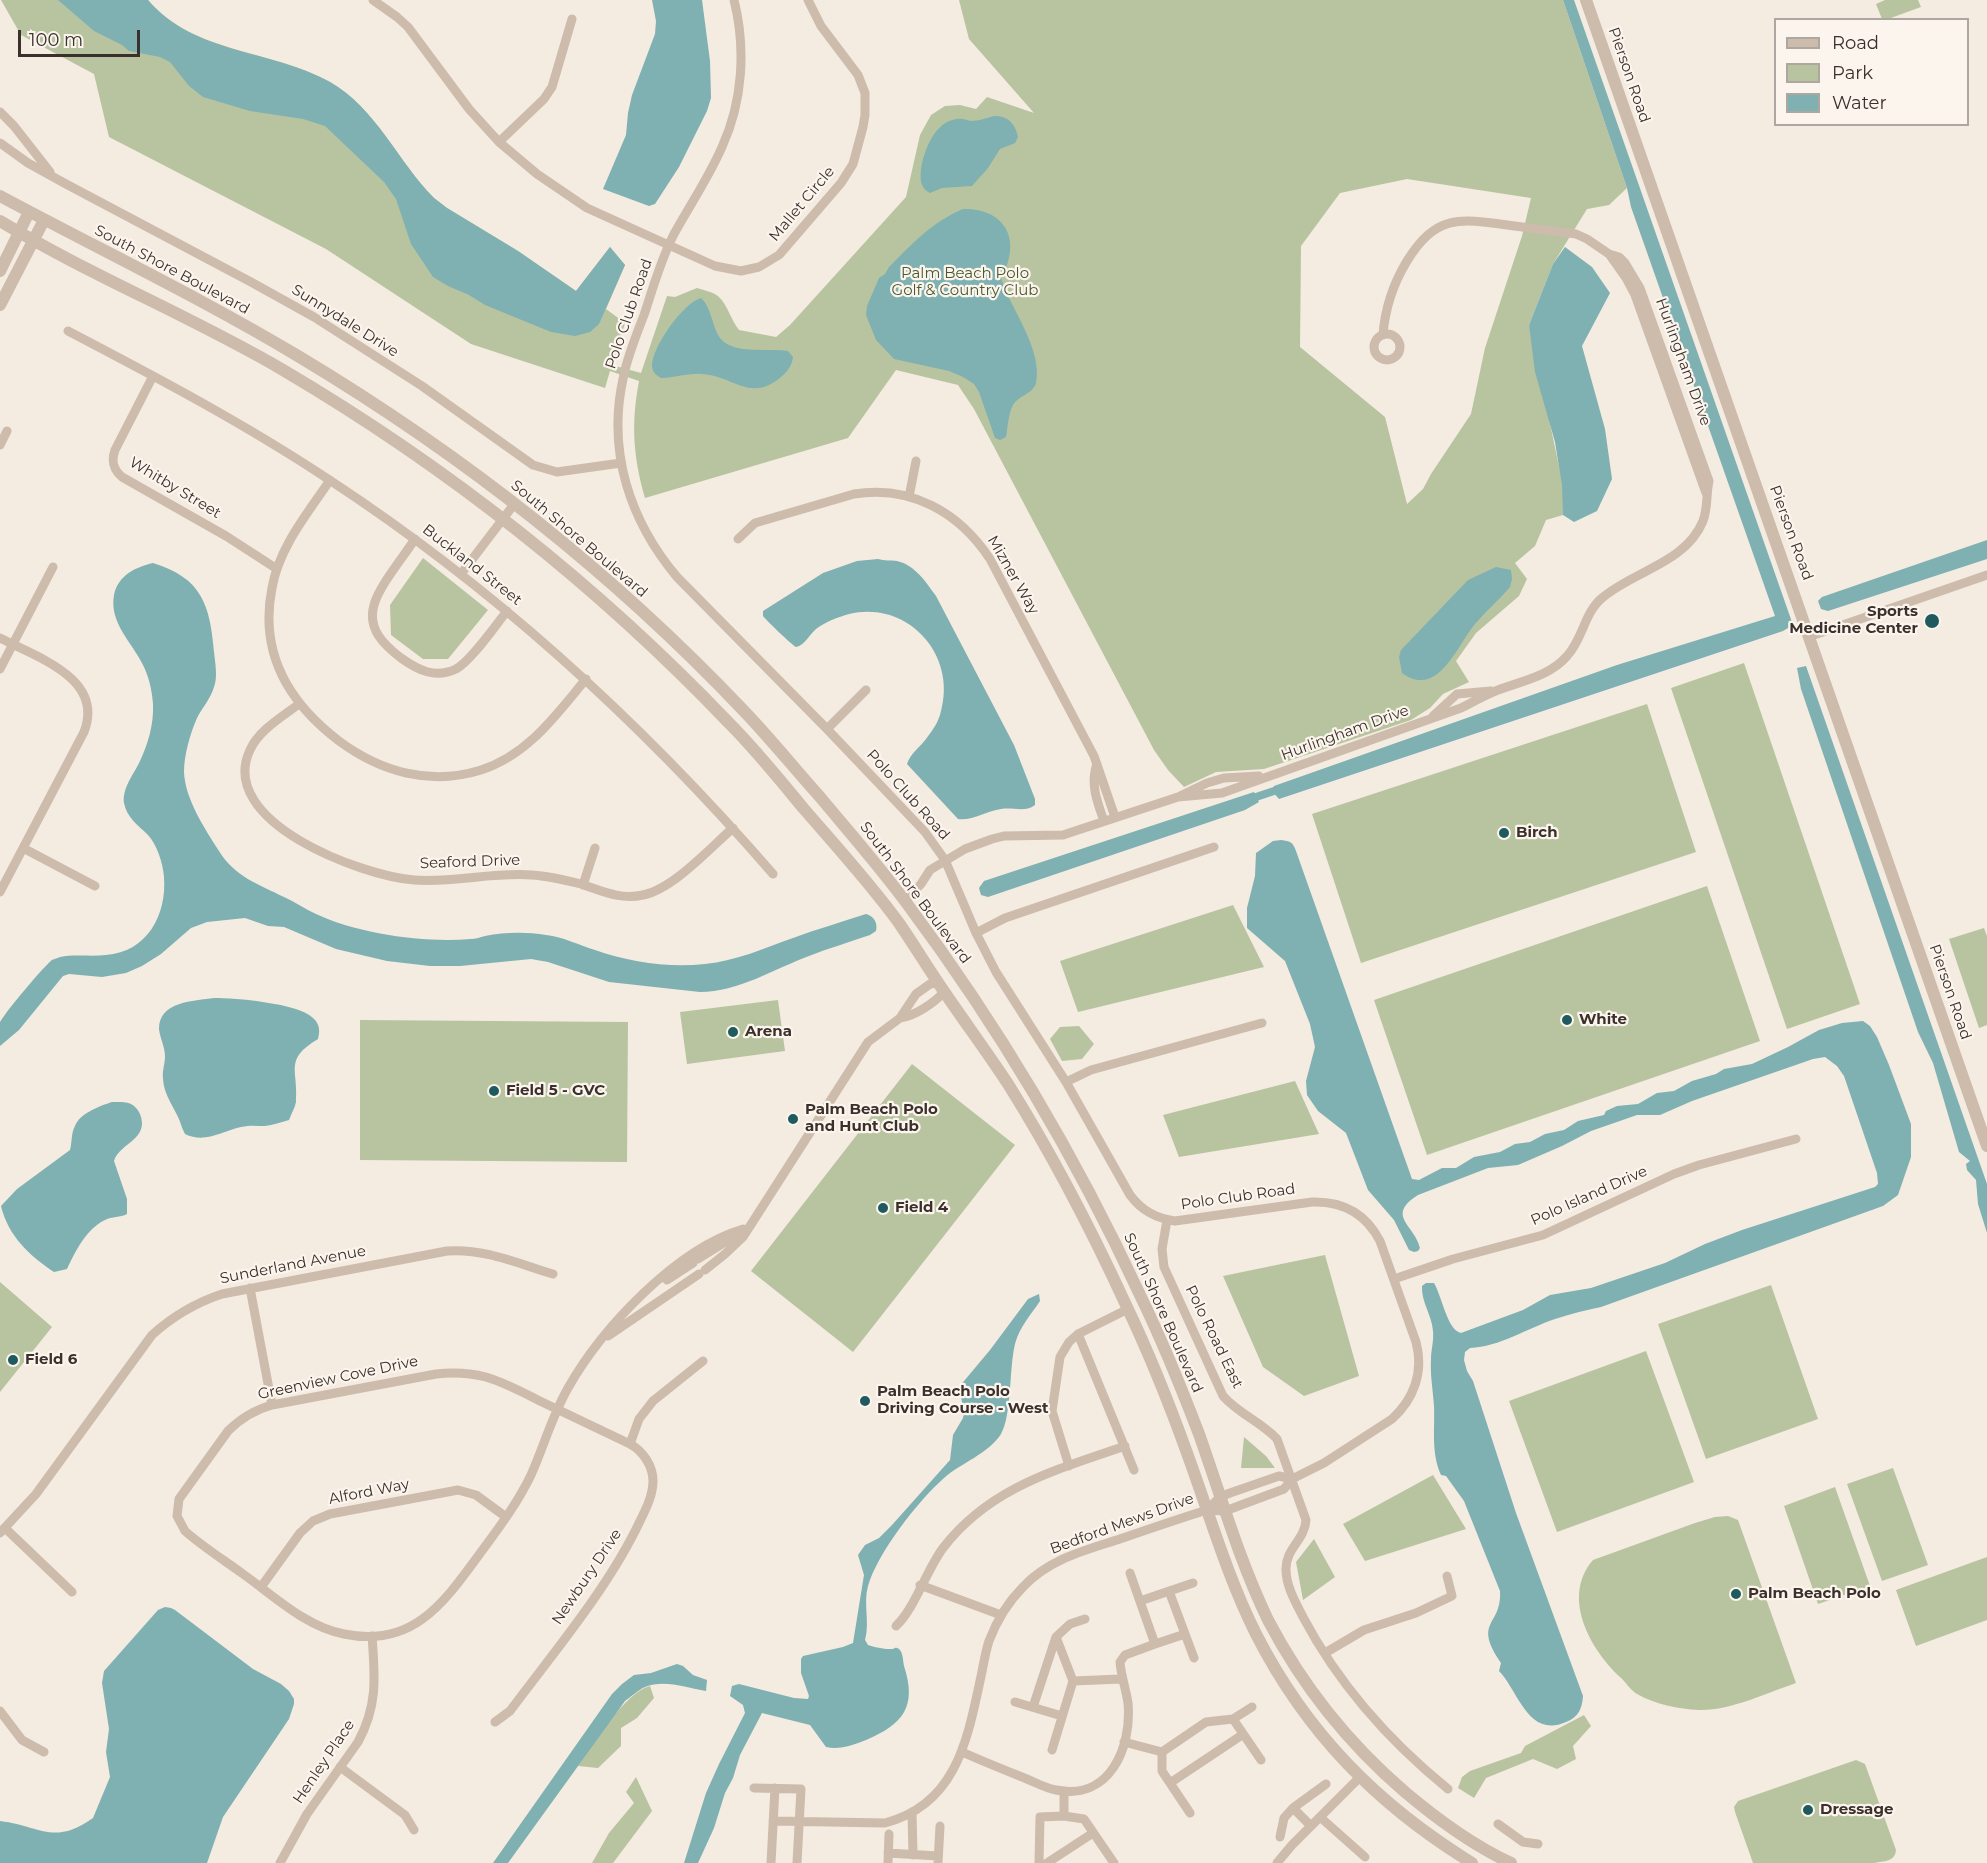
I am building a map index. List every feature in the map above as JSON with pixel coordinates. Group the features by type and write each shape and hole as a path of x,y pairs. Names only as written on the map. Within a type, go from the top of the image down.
{"street":[{"name":"Mallet Circle","path":"373,0 397,16 408,27 469,109 499,142 537,174 587,208 727,270 747,271 779,255 848,174 863,127 865,93 852,64 826,33 807,0"},
{"name":"Polo Club Road","path":"734,0 741,48 741,71 729,132 669,245 622,380 618,426 621,463 632,506 662,560 677,577 925,832 945,860 976,933 996,972 1066,1082 1130,1195 1149,1213 1167,1220 1182,1221 1312,1202 1334,1203 1355,1212 1372,1227 1380,1241 1417,1347 1419,1370 1413,1392 1400,1412 1392,1419 1324,1463 1292,1479"},
{"name":"Pierson Road","path":"1586,0 1811,636 1862,790 1987,1146"},
{"path":"499,142 544,99 552,87 572,19"},
{"name":"Sunnydale Drive","path":"0,112 14,126 53,176"},
{"name":"Sunnydale Drive","path":"0,143 28,163 314,317 422,386 533,465 557,472 621,463"},
{"name":"South Shore Boulevard","path":"0,196 233,318 295,354 402,422 515,503 639,608 741,707 861,846 905,901 976,1000 1059,1135 1114,1240 1176,1377 1251,1582 1285,1650 1321,1704 1364,1754 1393,1782 1494,1859 1510,1863"},
{"path":"0,271 29,212"},
{"path":"0,304 44,220"},
{"name":"Hurlingham Drive","path":"1178,797 1222,793 1461,708 1496,690 1546,673 1566,658 1574,648 1588,617 1598,602 1608,593 1672,556 1699,530 1704,518 1709,481 1640,288 1619,257 1609,254 1587,238 1576,234 1476,220 1450,222 1426,235 1402,268 1389,300 1383,335"},
{"name":"South Shore Boulevard","path":"0,221 34,242 224,337 286,372 393,440 502,519 628,625 730,724 888,908 1006,1081 1046,1149 1087,1224 1128,1309 1163,1391 1243,1606 1273,1665 1310,1720 1359,1778 1417,1827 1473,1863"},
{"name":"Buckland Street","path":"68,331 264,438 330,480 461,574 586,679 671,762 773,874"},
{"name":"Whitby Street","path":"153,376 115,450 114,468 122,477 277,569"},
{"path":"0,445 7,431"},
{"path":"909,497 916,461"},
{"path":"330,480 290,542 277,569 269,606 272,644 283,679 299,704 323,729 379,766 415,776 452,777 482,770 516,754 544,729 586,679"},
{"name":"Mizner Way","path":"738,539 755,524 854,494 883,491 909,497 950,515 980,544 990,559 1097,764 1115,817"},
{"path":"461,574 515,503"},
{"path":"415,539 379,594 374,606 373,619 376,632 387,647 418,669 430,673 443,673 465,662 507,611"},
{"path":"0,669 53,567"},
{"path":"1811,636 1987,575"},
{"path":"0,638 73,678 83,692 88,709 84,732 0,892"},
{"path":"827,729 866,690"},
{"name":"Hurlingham Drive","path":"1431,718 1457,694 1496,690"},
{"name":"Seaford Drive","path":"299,704 258,737 248,753 244,772 247,790 253,802 266,816 298,839 319,851 382,875 438,881 508,874 531,875 583,885 610,895 622,897 645,895 669,884 733,828"},
{"name":"Mizner Way","path":"1097,764 1093,776 1094,787 1104,821"},
{"name":"Hurlingham Drive","path":"905,901 930,870 965,849 998,837 1057,836 1178,797 1207,783 1224,778 1269,776"},
{"path":"976,933 1005,918 1214,847"},
{"path":"23,848 95,886"},
{"path":"583,885 595,848"},
{"path":"946,957 947,975 942,987 956,988 976,1000"},
{"name":"Greenview Cove Drive","path":"604,1339 702,1272 743,1237 867,1042 900,1018 916,994 930,984 942,987 938,998 907,1017 900,1018"},
{"path":"1066,1082 1091,1070 1262,1023"},
{"name":"Polo Island Drive","path":"1394,1279 1453,1259 1543,1234 1674,1174 1699,1165 1796,1139"},
{"name":"Greenview Cove Drive","path":"643,1295 743,1229 753,1220"},
{"name":"Polo Road East","path":"1167,1220 1162,1249 1164,1267 1223,1396 1240,1412 1277,1439 1306,1520 1301,1538 1287,1557 1286,1575 1300,1610 1342,1680 1388,1735 1418,1765 1448,1789"},
{"name":"Greenview Cove Drive","path":"557,1409 487,1377 453,1372 272,1405 247,1415 228,1431 182,1494 177,1510 179,1521 185,1531 317,1625 344,1635 372,1636 402,1630 427,1617 438,1608 506,1517 530,1476 557,1409 581,1367 619,1317 678,1264 726,1234 743,1229"},
{"name":"Sunderland Avenue","path":"2,1531 36,1494 152,1335 171,1318 193,1305 222,1294 250,1288 447,1251 461,1250 488,1254 553,1274"},
{"path":"250,1288 272,1405"},
{"path":"1069,1466 1053,1417 1052,1405 1060,1357 1069,1342 1078,1334 1128,1309"},
{"path":"1078,1334 1134,1470"},
{"path":"630,1444 639,1419 653,1401 703,1361"},
{"name":"Newbury Drive","path":"495,1722 510,1711 608,1578 635,1532 651,1494 653,1481 648,1462 636,1447 557,1409"},
{"path":"896,1626 904,1617 920,1585 945,1546 960,1528 983,1508 1022,1484 1125,1446"},
{"path":"1279,1476 1292,1479 1284,1490 1225,1511 1207,1510 1220,1497 1279,1476"},
{"name":"Alford Way","path":"261,1587 304,1528 324,1516 458,1490 471,1492 506,1517"},
{"name":"Bedford Mews Drive","path":"773,1821 885,1823 902,1819 927,1803 944,1786 957,1766 972,1720 988,1644 1001,1615 1024,1585 1059,1561 1207,1510"},
{"path":"2,1531 72,1592"},
{"path":"1130,1573 1155,1644"},
{"path":"1325,1653 1364,1630 1416,1612 1452,1596 1447,1576"},
{"path":"1140,1601 1193,1583"},
{"path":"920,1585 1001,1615"},
{"path":"1169,1591 1194,1658"},
{"path":"1034,1707 1056,1637 1070,1624 1085,1618"},
{"path":"962,1752 1046,1787 1077,1791 1090,1787 1106,1777 1118,1761 1124,1742 1128,1704 1119,1662 1125,1656 1185,1635"},
{"name":"Henley Place","path":"280,1863 307,1814 358,1742 370,1716 375,1687 372,1636"},
{"path":"1052,1750 1073,1681 1056,1637"},
{"path":"1073,1681 1121,1679"},
{"path":"1015,1702 1062,1716"},
{"path":"1124,1742 1162,1752 1206,1722 1233,1719 1252,1707"},
{"path":"0,1711 22,1740 44,1752"},
{"path":"1233,1719 1261,1760"},
{"path":"1170,1783 1242,1735"},
{"path":"1162,1752 1162,1771 1190,1813"},
{"path":"340,1767 405,1815 414,1830"},
{"path":"1277,1863 1359,1778"},
{"path":"1280,1837 1284,1818 1293,1808 1326,1784"},
{"path":"754,1788 801,1789 798,1863"},
{"path":"771,1863 775,1788"},
{"path":"1064,1791 1064,1816"},
{"path":"1293,1808 1311,1826"},
{"path":"912,1812 914,1855"},
{"path":"1039,1863 1040,1817 1064,1816 1084,1819 1114,1863"},
{"path":"1320,1818 1365,1857"},
{"path":"1498,1824 1523,1842 1538,1844"},
{"path":"889,1834 888,1858 914,1855 938,1860 940,1826"},
{"path":"1047,1863 1094,1833"},
{"path":"1473,1863 1482,1850"}],"green space":[{"name":"Palm Beach Polo Golf & Country Club","path":"1,0 148,0 167,18 210,41 307,71 330,82 361,106 434,198 576,291 610,247 625,265 606,309 625,323 612,365 641,373 667,296 675,297 697,288 714,294 722,301 739,330 776,337 790,325 906,197 920,135 931,115 945,106 960,105 976,109 987,97 1034,113 969,39 959,0 1563,0 1627,188 1609,205 1587,209 1553,264 1529,325 1563,485 1563,515 1546,520 1535,546 1515,563 1527,579 1519,596 1476,633 1456,661 1469,682 1443,694 1430,708 1411,720 1264,769 1216,772 1184,787 1154,750 974,409 958,385 896,370 848,438 645,498 634,440 639,381 610,371 605,388 471,344 326,249 109,137 94,74 21,35","holes":["1407,179 1531,198 1522,236 1485,348 1471,414 1423,489 1407,504 1385,417 1300,347 1301,246 1340,193"]},
{"path":"1885,0 1918,0 1921,7 1891,18 1882,18 1876,4"},
{"path":"423,558 488,610 448,659 423,659 391,635 390,605"},
{"path":"1744,663 1860,1004 1787,1029 1671,688"},
{"name":"Birch","path":"1647,704 1696,852 1361,963 1312,814"},
{"name":"White","path":"1707,886 1760,1041 1427,1155 1374,1000"},
{"path":"1233,905 1264,967 1078,1012 1060,961"},
{"path":"1984,928 1987,936 1987,1025 1979,1028 1949,939"},
{"name":"Arena","path":"778,1000 785,1051 687,1064 680,1012"},
{"name":"Field 5 - GVC","path":"360,1020 628,1022 627,1162 360,1160"},
{"path":"1079,1026 1094,1044 1082,1059 1062,1061 1050,1039 1060,1027"},
{"name":"Field 4","path":"912,1064 1015,1145 853,1352 751,1271"},
{"path":"1295,1081 1319,1134 1179,1157 1163,1115"},
{"path":"1325,1255 1359,1376 1304,1396 1263,1367 1223,1276"},
{"name":"Field 6","path":"0,1282 52,1327 0,1392"},
{"path":"1771,1285 1818,1419 1706,1459 1658,1324"},
{"path":"1646,1351 1694,1482 1557,1532 1509,1401"},
{"path":"1244,1437 1266,1456 1275,1468 1241,1468"},
{"path":"1893,1468 1928,1565 1882,1581 1847,1484"},
{"path":"1433,1475 1466,1529 1365,1561 1343,1524"},
{"path":"1835,1487 1870,1586 1818,1604 1784,1506"},
{"path":"1728,1516 1738,1520 1796,1683 1748,1701 1711,1710 1675,1707 1644,1698 1632,1690 1609,1665 1590,1637 1583,1622 1580,1606 1580,1590 1584,1575 1593,1560 1695,1523"},
{"path":"1314,1539 1335,1577 1303,1600 1296,1562"},
{"path":"1987,1557 1987,1620 1916,1646 1896,1590"},
{"path":"650,1686 654,1698 637,1718 621,1728 621,1746 598,1768 578,1766 620,1709 630,1698"},
{"path":"1584,1715 1591,1726 1573,1746 1576,1759 1557,1769 1533,1759 1486,1778 1474,1798 1458,1788 1462,1777 1470,1771 1521,1753 1525,1746"},
{"name":"Dressage","path":"1856,1760 1865,1764 1896,1850 1894,1857 1874,1863 1753,1863 1735,1812 1734,1807 1738,1801"},
{"path":"636,1777 652,1811 613,1863 592,1863 609,1833 634,1803 626,1792"}],"water":[{"path":"58,0 148,0 167,18 188,31 234,49 307,71 330,82 361,106 434,198 576,291 610,247 625,265 599,324 590,332 575,336 551,332 485,305 448,286 433,277 411,244 396,199 384,182 325,126 303,119 250,111 203,97 189,86 170,62 160,57 129,51 94,31"},
{"path":"652,0 702,0 710,61 711,98 707,111 679,167 655,204 649,206 603,189 626,135 632,95 655,34 656,21"},
{"path":"1563,0 1574,0 1793,625 1783,631 1279,799 1272,791 1274,786 1617,665 1775,616 1631,207 1627,188"},
{"path":"994,116 1003,117 1013,124 1018,137 1015,143 1000,149 988,168 972,186 942,188 930,193 924,189 921,183 921,169 928,145 937,131 949,121 961,119 974,121"},
{"path":"963,209 986,212 995,217 1007,232 1010,253 1001,278 1031,343 1035,357 1036,383 1032,390 1013,405 1006,437 1000,440 995,438 974,384 949,371 894,359 876,340 866,315 867,306 879,278 889,267 932,227"},
{"path":"1565,247 1592,267 1610,293 1582,346 1605,429 1612,479 1597,511 1574,522 1563,515 1562,485 1555,442 1535,372 1529,325 1553,264"},
{"path":"701,298 707,305 717,333 722,340 730,345 749,350 788,351 793,357 786,372 770,384 760,388 742,386 702,374 661,378 656,375 652,367 653,359 662,338 677,317"},
{"path":"1987,540 1987,559 1828,611 1821,609 1818,601 1822,597"},
{"path":"878,559 897,561 909,566 920,575 936,596 1014,745 1035,799 1035,805 1027,809 1001,809 969,819 958,819 907,764 937,722 944,690 942,670 934,652 923,636 908,624 890,615 870,612 849,614 820,626 796,647 763,616 763,611 823,573 857,561"},
{"path":"153,563 170,569 193,585 206,607 210,620 216,670 215,683 211,695 194,724 185,759 185,782 192,803 225,860 232,867 248,879 312,912 352,927 392,936 452,940 508,933 539,934 559,937 622,958 677,965 705,964 739,957 866,914 875,920 876,931 742,984 700,992 609,982 548,962 531,959 460,966 430,966 387,961 336,949 284,927 268,926 245,918 207,922 191,928 161,954 126,973 102,977 69,974 63,976 19,1030 0,1046 2,1019 52,960 66,956 106,955 133,947 152,929 158,918 164,891 164,877 159,854 148,835 130,817 124,803 127,787 150,734 153,719 152,694 149,679 122,632 113,605 119,582 134,570"},
{"path":"1496,567 1511,570 1510,587 1475,624 1445,667 1426,680 1415,679 1402,673 1399,657 1401,650 1468,580"},
{"path":"1806,666 1987,1184 1987,1233 1978,1204 1976,1180 1967,1170 1966,1164 1970,1161 1959,1152 1933,1063 1918,1032 1801,689 1797,668"},
{"path":"1254,792 1259,802 1245,810 988,897 981,895 979,888 984,881"},
{"path":"1273,841 1291,842 1295,848 1412,1179 1419,1180 1442,1168 1456,1168 1474,1157 1500,1152 1515,1144 1530,1142 1545,1134 1564,1130 1578,1121 1604,1115 1606,1111 1617,1106 1638,1104 1657,1093 1674,1091 1692,1081 1716,1074 1724,1069 1752,1064 1819,1030 1842,1023 1863,1021 1870,1026 1889,1065 1911,1124 1911,1157 1898,1195 1883,1206 1601,1307 1555,1319 1503,1341 1470,1348 1465,1352 1464,1360 1467,1371 1473,1381 1516,1513 1583,1696 1579,1712 1566,1722 1553,1725 1542,1724 1533,1718 1499,1671 1501,1663 1493,1649 1488,1631 1497,1611 1500,1591 1464,1501 1446,1476 1441,1475 1436,1458 1431,1371 1433,1331 1423,1298 1422,1286 1426,1283 1434,1283 1448,1319 1456,1331 1461,1333 1523,1310 1550,1295 1591,1288 1665,1263 1742,1230 1875,1187 1878,1184 1877,1173 1844,1076 1837,1066 1825,1057 1813,1059 1692,1101 1660,1115 1637,1115 1591,1131 1518,1165 1488,1168 1418,1195 1408,1202 1403,1215 1420,1248 1414,1252 1409,1250 1394,1220 1368,1190 1346,1133 1318,1111 1307,1095 1306,1081 1315,1047 1310,1024 1285,961 1247,928 1247,908 1255,876 1256,853"},
{"path":"214,998 251,1000 281,1005 305,1013 317,1023 318,1039 307,1046 296,1060 296,1102 289,1120 265,1126 241,1127 200,1138 185,1134 164,1084 165,1056 159,1029 165,1013 171,1008 179,1004"},
{"path":"112,1102 132,1104 138,1110 142,1123 137,1136 117,1155 114,1161 127,1199 127,1214 98,1224 82,1242 67,1269 54,1272 21,1244 9,1227 1,1206 17,1189 70,1150 74,1129 81,1117"},
{"path":"1039,1294 1040,1301 1022,1326 1015,1344 1009,1404 1005,1426 1001,1434 982,1453 944,1478 923,1500 900,1528 880,1558 868,1586 865,1640 868,1645 884,1649 896,1648 901,1652 909,1692 904,1712 898,1720 879,1734 856,1744 836,1748 826,1747 810,1725 762,1713 740,1755 714,1828 698,1863 684,1863 706,1793 745,1713 743,1705 730,1696 732,1686 739,1684 794,1698 808,1699 801,1673 803,1656 853,1643 864,1575 858,1555 865,1545 879,1538 892,1525 950,1460 953,1435 964,1412 959,1387 1028,1299"},
{"path":"165,1607 175,1610 253,1669 281,1684 294,1699 289,1719 223,1817 207,1863 0,1863 0,1821 57,1833 79,1826 93,1818 110,1777 106,1752 109,1729 102,1683 104,1671 158,1610"},
{"path":"677,1664 693,1675 707,1680 706,1691 660,1684 642,1688 625,1701 508,1863 493,1863 612,1694 634,1675 651,1673"}],"waterway":[{"path":"1247,800 1283,788"}],"place":[{"name":"Sports Medicine Center","path":"1932,621"},
{"name":"Birch","path":"1504,833"},
{"name":"White","path":"1567,1020"},
{"name":"Arena","path":"733,1032"},
{"name":"Field 5 - GVC","path":"494,1091"},
{"name":"Palm Beach Polo and Hunt Club","path":"793,1119"},
{"name":"Field 4","path":"883,1208"},
{"name":"Field 6","path":"13,1360"},
{"name":"Palm Beach Polo Driving Course - West","path":"865,1401"},
{"name":"Palm Beach Polo","path":"1736,1594"},
{"name":"Dressage","path":"1808,1810"}]}
